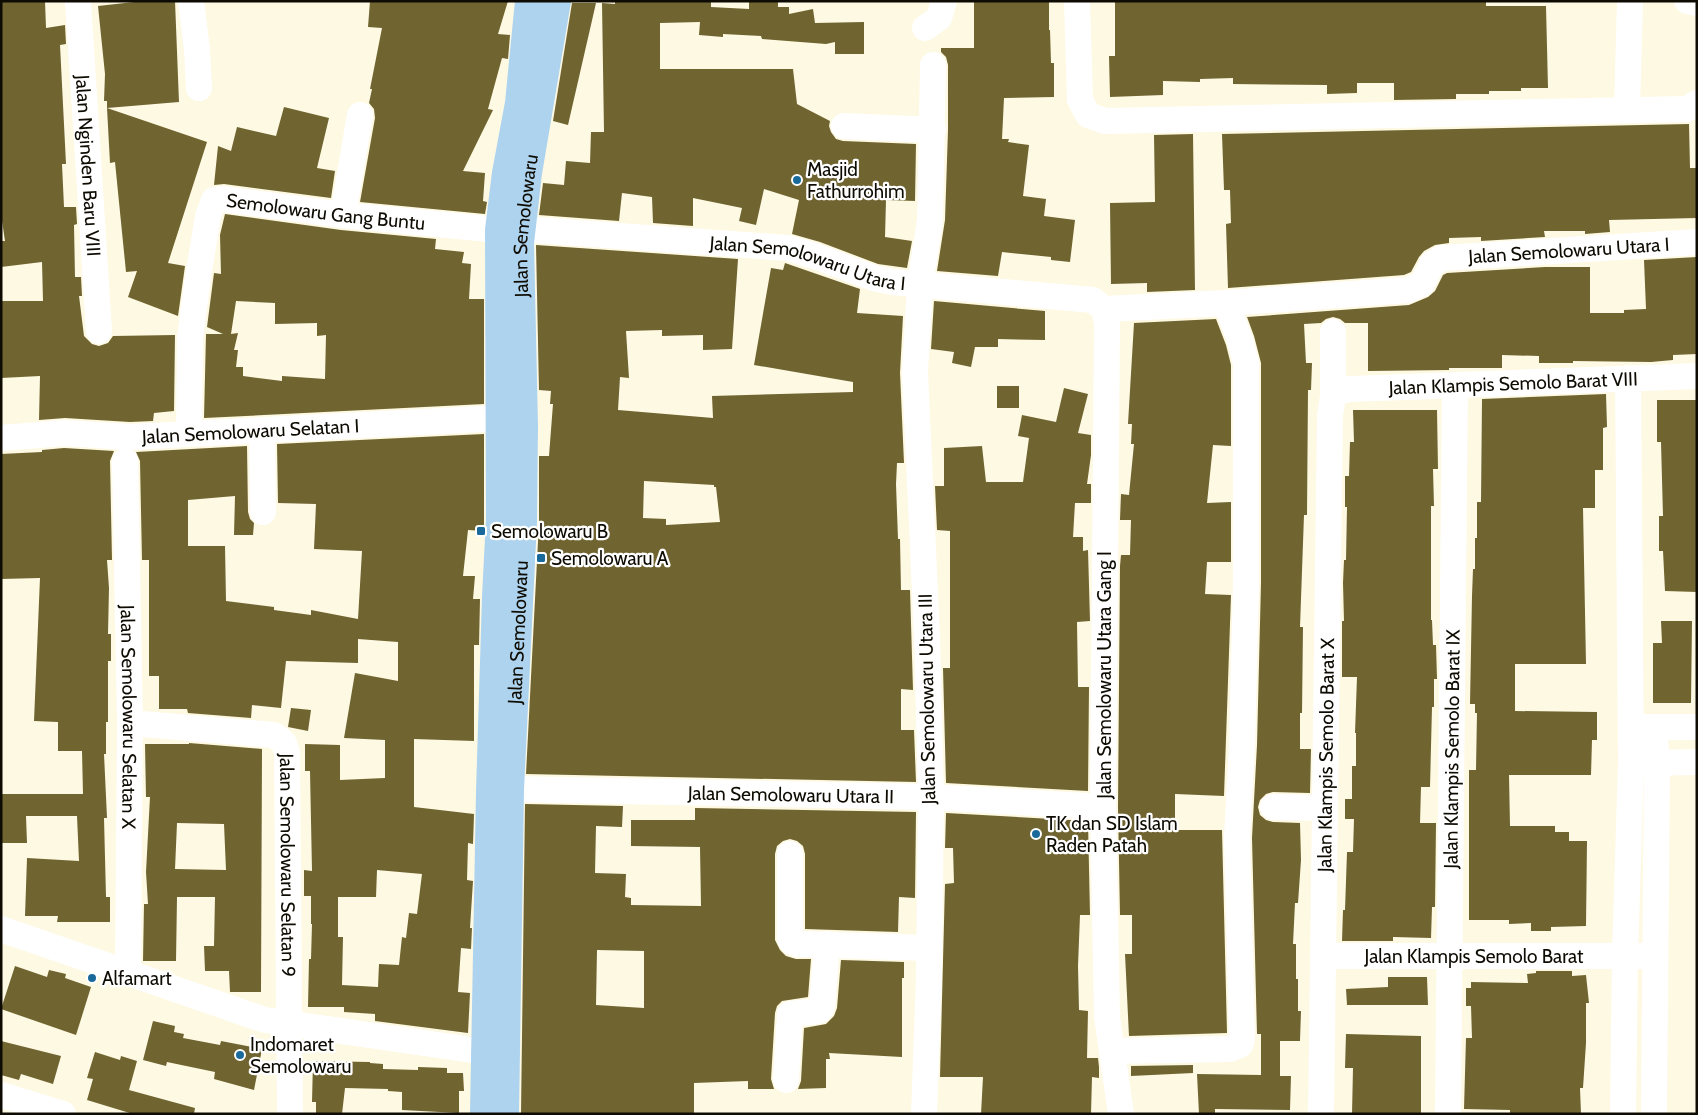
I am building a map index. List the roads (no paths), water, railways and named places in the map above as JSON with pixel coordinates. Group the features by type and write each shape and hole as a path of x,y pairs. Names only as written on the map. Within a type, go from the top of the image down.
{"main road":[{"name":"Jalan Semolowaru","path":"484,1114 496,1053 510,789 512,520 510,229 506,173 519,103 529,1"},
{"name":"Jalan Semolowaru","path":"505,1114 496,1053 491,753 496,597 512,520 500,418 510,229 528,173 557,1"}],"street":[{"name":"Jalan Nginden Baru VIII","path":"78,1 99,330"},
{"path":"191,1 197,49 199,88"},
{"path":"925,28 939,18 944,1"},
{"path":"1077,1 1080,100 1088,115 1105,121 1687,109 1697,102"},
{"path":"1627,110 1630,1"},
{"path":"1687,1 1697,3"},
{"name":"Jalan Semolowaru Utara III","path":"924,1114 931,797 927,637 915,372 920,285 930,220 934,65"},
{"path":"343,215 360,115"},
{"path":"844,126 933,130"},
{"name":"Semolowaru Gang Buntu","path":"189,433 190,338 198,277 210,250 208,216 214,200 222,199 343,215 510,229"},
{"name":"Jalan Semolowaru Utara I","path":"510,229 788,248 874,278 920,285 1099,304 1226,303 1408,290 1422,284 1432,264 1442,258 1697,242"},
{"path":"1112,1051 1230,1049 1240,1045 1242,1040 1237,838 1242,744 1246,582 1246,363 1240,340 1226,303"},
{"name":"Jalan Semolowaru Utara Gang I","path":"1099,304 1106,333 1103,807 1107,1017 1121,1114"},
{"name":"Jalan Klampis Semolo Barat X","path":"1322,1114 1330,416 1333,396 1333,332"},
{"name":"Jalan Klampis Semolo Barat VIII","path":"1333,396 1341,391 1350,389 1697,376"},
{"path":"1628,378 1642,727 1655,955 1654,1114"},
{"name":"Jalan Klampis Semolo Barat IX","path":"1448,1114 1456,385"},
{"name":"Jalan Semolowaru Selatan I","path":"1,438 64,433 130,436 500,418"},
{"path":"262,430 263,512"},
{"name":"Jalan Semolowaru Selatan X","path":"125,461 130,724 128,973"},
{"name":"Jalan Semolowaru Selatan 9","path":"130,724 274,736 284,743 287,752 289,1024"},
{"path":"1642,727 1697,727"},
{"path":"1644,762 1697,762"},
{"path":"1622,1114 1625,956 1644,762"},
{"name":"Jalan Semolowaru Utara II","path":"510,789 931,797 1103,807"},
{"path":"1273,807 1325,808"},
{"path":"790,854 790,939 797,944 929,948"},
{"path":"1,929 266,1020 496,1053"},
{"path":"786,1080 790,1014 819,1011 822,1007 827,944"},
{"name":"Jalan Klampis Semolo Barat","path":"1323,956 1655,955"},
{"path":"289,1024 290,1114"},
{"path":"1,1095 63,1114"}],"place":[{"name":"Masjid Fathurrohim","path":"797,180"},
{"name":"Semolowaru B","path":"481,531"},
{"name":"Semolowaru A","path":"541,558"},
{"name":"TK dan SD Islam Raden Patah","path":"1036,834"},
{"name":"Alfamart","path":"92,978"},
{"name":"Indomaret Semolowaru","path":"240,1055"}]}
